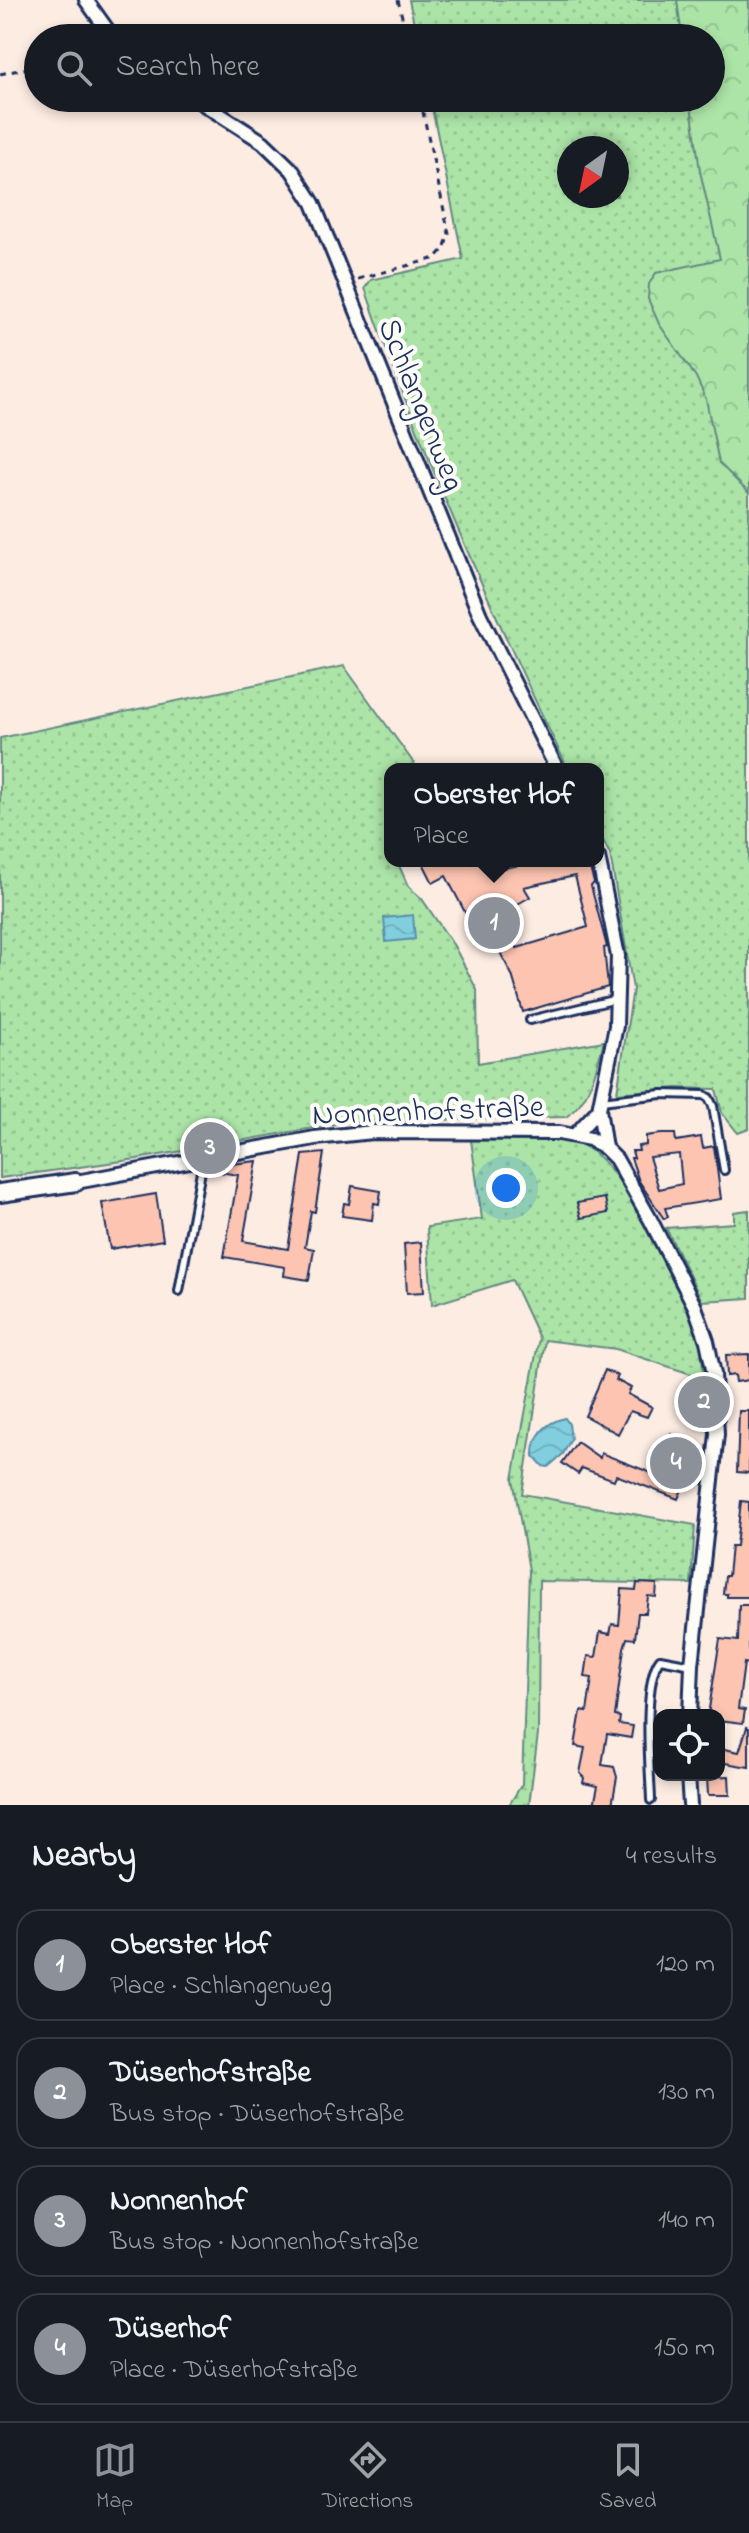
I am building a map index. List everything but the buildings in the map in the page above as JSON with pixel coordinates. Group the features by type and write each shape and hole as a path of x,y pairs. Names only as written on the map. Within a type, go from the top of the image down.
{"street":[{"path":"86,0 103,24"},
{"name":"Schlangenweg","path":"216,112 263,142 292,170 313,203 480,615 554,763"},
{"path":"600,867 618,956 616,1026 600,1105 605,1148 616,1159 650,1219 695,1307 714,1374 717,1434 692,1665 690,1709"},
{"name":"Nonnenhofstraße","path":"575,1135 600,1105"},
{"name":"Nonnenhofstraße","path":"0,1193 315,1138 373,1132 559,1133 590,1139 605,1148"},
{"path":"688,1781 690,1805"}],"lane":[{"path":"530,1020 617,999"},
{"path":"600,1105 662,1094 704,1095 713,1106 724,1170"},
{"path":"179,1291 204,1157"},
{"path":"651,1800 649,1722 654,1667 660,1659 692,1665"}],"path":[{"path":"398,0 404,24"},
{"path":"0,74 24,69"},
{"path":"347,285 366,275 436,258 444,249 449,234 423,112"}],"green space":[{"path":"409,0 684,0 688,24 414,24"},
{"path":"677,0 749,0 749,493 719,463 706,399 696,377 659,324 648,299 649,284 656,273 720,259 700,171 692,112 725,112 725,24 680,24"},
{"path":"433,112 700,112 746,336 749,491 749,1129 738,1133 722,1113 716,1089 676,1088 617,1093 633,989 610,854 604,842 604,763 565,763 459,532 365,288 371,280 463,259"},
{"path":"344,666 414,763 384,763 384,867 400,867 408,886 422,899 454,946 477,990 478,1063 604,1041 587,1093 566,1117 347,1122 137,1159 0,1178 0,738"},
{"path":"471,1140 557,1140 581,1145 597,1155 631,1199 664,1256 696,1329 702,1359 703,1378 616,1349 545,1340 522,1494 695,1525 691,1584 539,1581 538,1734 529,1805 509,1805 522,1784 529,1570 513,1479 539,1338 512,1280 432,1305 427,1227 482,1219"},
{"path":"749,1210 749,1298 702,1301 666,1228 734,1223 734,1212"}],"water":[{"path":"413,915 415,939 386,942 384,918"},
{"path":"565,1418 571,1439 563,1454 548,1467 543,1466 534,1456 538,1436 547,1427"}],"place":[{"name":"Oberster Hof","path":"494,923"},
{"name":"Nonnenhof","path":"210,1148"},
{"name":"Düserhofstraße","path":"704,1402"},
{"name":"Düserhof","path":"676,1463"}]}
